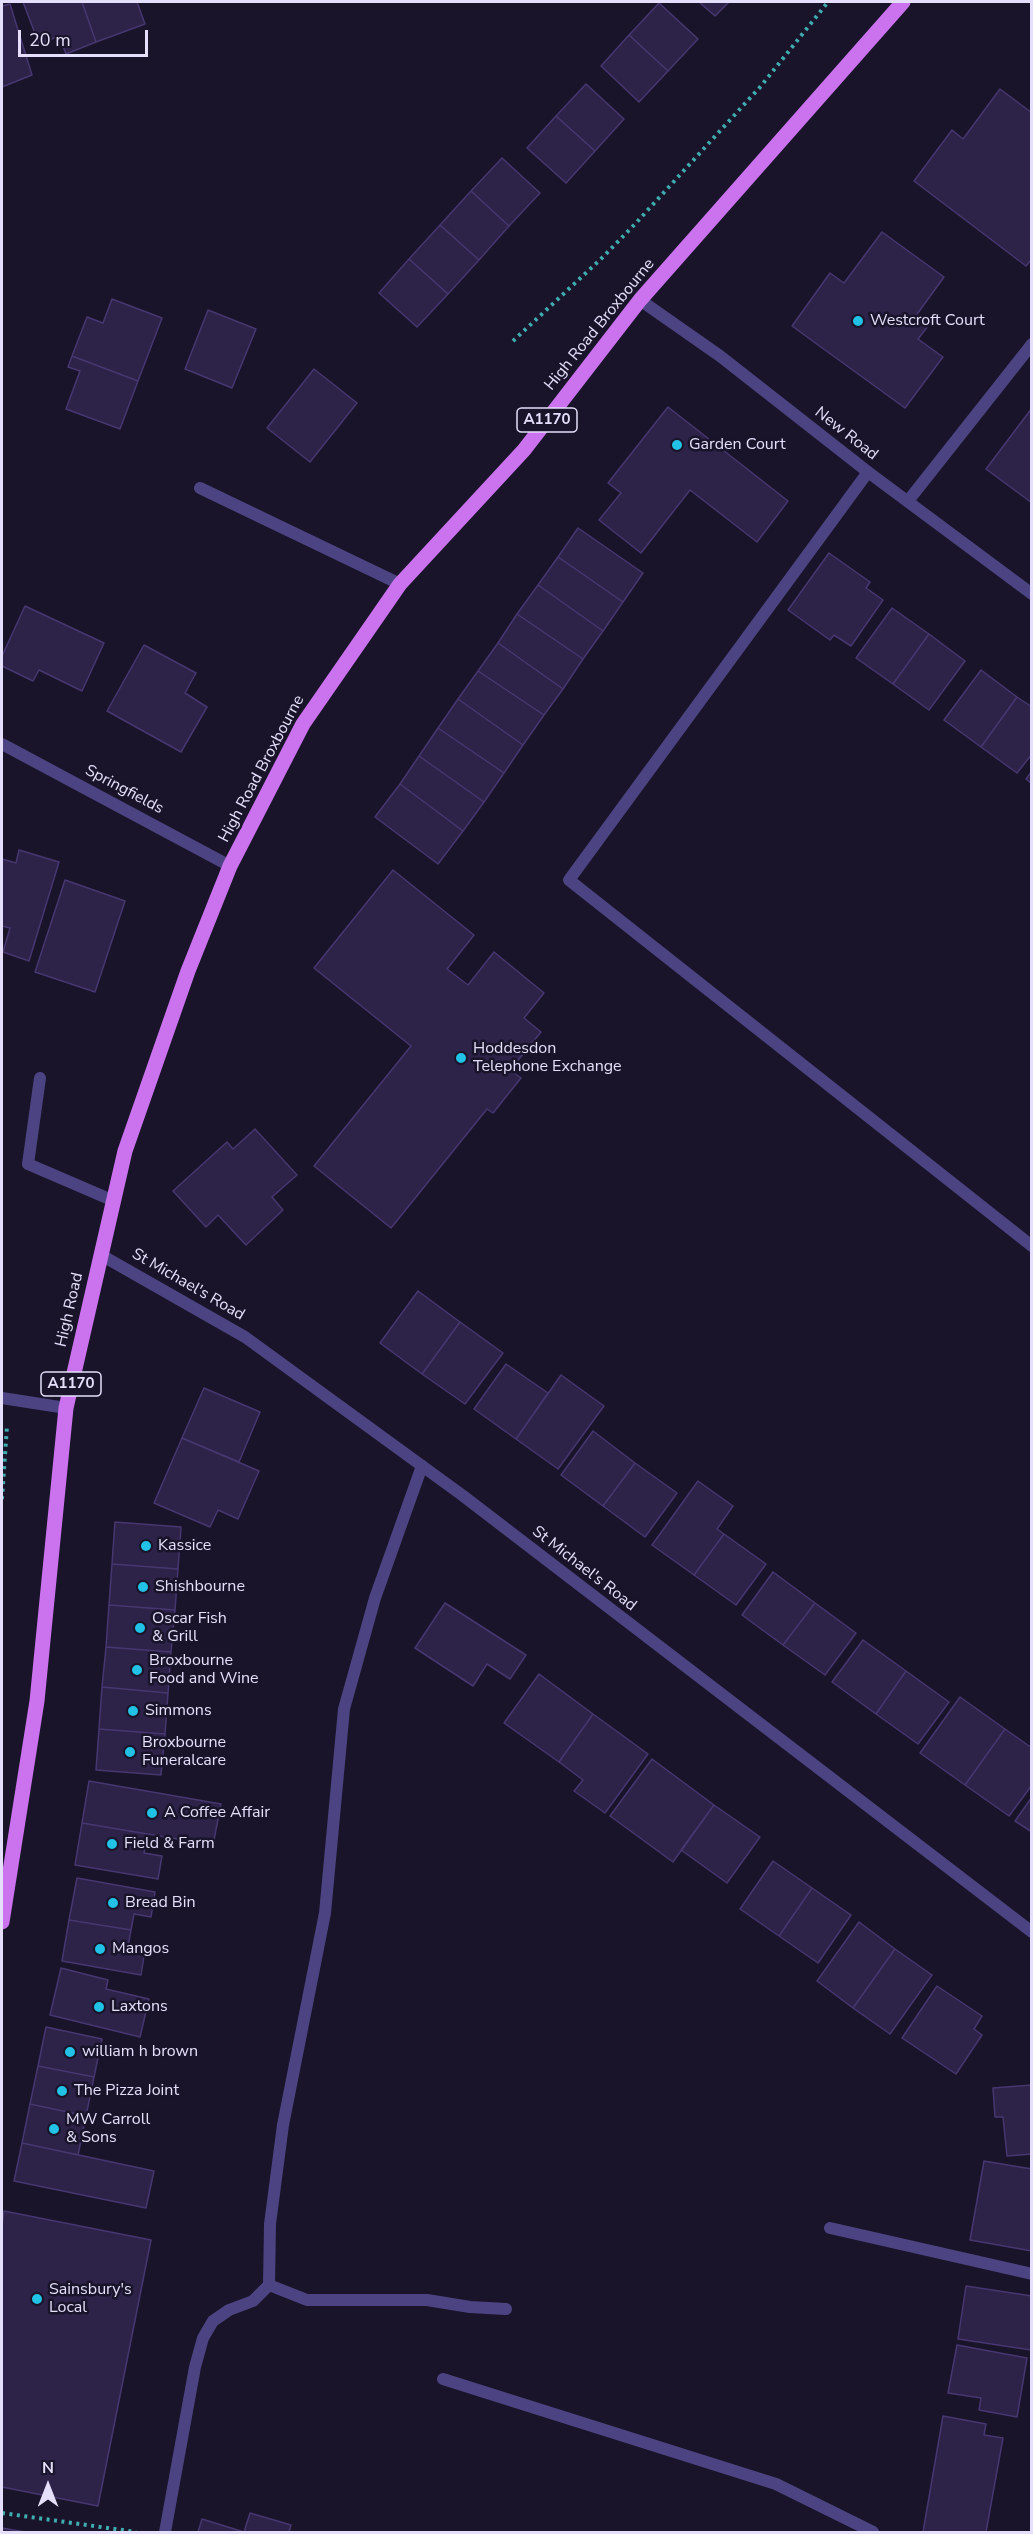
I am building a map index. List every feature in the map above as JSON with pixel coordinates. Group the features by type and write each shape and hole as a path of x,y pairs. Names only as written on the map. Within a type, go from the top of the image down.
{"main road":[{"name":"High Road Broxbourne","path":"230,866 303,724 400,584 524,450 640,300 903,2"},
{"name":"High Road","path":"2,1922 37,1701 66,1408 129,1140 188,971 230,866"}],"street":[{"name":"New Road","path":"640,300 720,356 1032,594"},
{"path":"908,501 1032,344"},
{"path":"868,471 569,880 1032,1246"},
{"path":"200,488 400,584"},
{"name":"Springfields","path":"2,744 230,866"},
{"path":"40,1078 28,1164 114,1201"},
{"name":"St Michael's Road","path":"101,1255 245,1337 422,1466 1032,1932"},
{"path":"6,1398 66,1408"},
{"path":"165,2532 195,2367 203,2338 213,2321 229,2310 253,2301 269,2285 270,2224 283,2126 326,1913 344,1709 375,1598 422,1466"},
{"path":"830,2228 1032,2274"},
{"path":"269,2285 307,2300 427,2300 470,2307 506,2309"},
{"path":"443,2379 776,2484 873,2532"}],"path":[{"path":"513,341 636,223 761,86 828,2"},
{"path":"2,1499 6,1398"},
{"path":"2,2513 136,2532"}],"building":[{"path":"23,2 82,2 96,42 66,54 59,36 39,44"},
{"path":"82,2 137,2 145,24 96,42"},
{"path":"699,2 729,2 715,16"},
{"path":"659,3 698,39 668,71 629,35"},
{"path":"10,4 32,75 2,87 2,6"},
{"path":"629,35 668,71 639,102 601,66"},
{"path":"586,84 624,119 595,151 556,116"},
{"path":"1000,89 1032,113 1032,259 1026,266 914,181 952,130 963,139"},
{"path":"556,116 595,151 566,183 527,148"},
{"path":"502,158 540,193 509,226 471,191"},
{"path":"471,191 509,226 479,260 440,225"},
{"path":"440,225 479,260 448,294 409,259"},
{"name":"Westcroft Court","path":"882,232 944,277 915,317 928,326 918,339 943,357 905,408 792,326 830,273 844,283"},
{"path":"409,259 448,294 417,327 379,293"},
{"path":"112,299 162,318 138,381 72,356 87,317 103,323"},
{"path":"208,310 256,329 232,388 185,369"},
{"path":"72,356 138,381 120,429 66,409 80,371 68,367"},
{"path":"314,369 357,403 310,462 267,428"},
{"name":"Garden Court","path":"668,407 788,501 757,542 690,490 641,553 599,520 621,493 608,483"},
{"path":"1032,408 1032,503 986,469"},
{"path":"578,528 643,573 623,602 558,557"},
{"path":"829,553 870,582 866,588 883,600 851,646 834,635 830,640 788,610"},
{"path":"558,557 623,602 603,631 538,585"},
{"path":"538,585 603,631 583,659 517,614"},
{"path":"25,606 104,643 82,691 39,670 33,681 2,666 2,656"},
{"path":"892,608 929,634 893,684 856,658"},
{"path":"517,614 583,659 563,689 498,643"},
{"path":"929,634 965,661 929,710 893,684"},
{"path":"498,643 563,689 544,715 478,671"},
{"path":"144,645 196,673 185,693 207,707 181,752 107,711"},
{"path":"981,670 1017,697 981,747 944,720"},
{"path":"478,671 544,715 523,745 458,699"},
{"path":"1017,697 1032,707 1032,754 1017,773 981,747"},
{"path":"458,699 523,745 504,773 438,728"},
{"path":"438,728 504,773 484,802 419,756"},
{"path":"419,756 484,802 463,831 400,784"},
{"path":"1032,771 1032,784 1026,779"},
{"path":"400,784 463,831 438,864 375,817"},
{"path":"19,850 59,862 29,961 3,952 10,928 2,926 2,859 16,863"},
{"name":"Hoddesdon Telephone Exchange","path":"393,870 474,935 447,969 468,985 494,952 544,993 524,1018 541,1032 510,1070 521,1078 493,1113 487,1109 391,1228 314,1166 411,1046 314,968"},
{"path":"65,880 125,901 95,992 35,972"},
{"path":"255,1129 297,1175 272,1197 283,1210 246,1245 218,1215 206,1227 173,1191 227,1142 233,1149"},
{"path":"418,1291 460,1322 422,1374 380,1343"},
{"path":"460,1322 503,1353 465,1404 422,1374"},
{"path":"506,1364 548,1393 516,1439 474,1409"},
{"path":"561,1375 604,1406 558,1469 516,1439"},
{"path":"204,1388 260,1412 239,1462 182,1438"},
{"path":"593,1431 635,1463 603,1506 561,1475"},
{"path":"182,1438 259,1471 238,1519 218,1510 210,1527 154,1503"},
{"path":"635,1463 677,1493 645,1537 603,1506"},
{"path":"698,1481 733,1506 717,1529 724,1534 694,1575 652,1545"},
{"name":"Kassice","path":"115,1522 181,1527 178,1569 112,1564"},
{"path":"724,1534 766,1564 736,1605 694,1575"},
{"name":"Shishbourne","path":"112,1564 178,1569 175,1610 109,1605"},
{"path":"773,1572 815,1603 783,1645 742,1615"},
{"path":"445,1603 526,1655 510,1679 487,1664 473,1686 415,1648"},
{"path":"815,1603 856,1633 825,1675 783,1645"},
{"name":"Oscar Fish & Grill","path":"109,1605 175,1610 171,1652 106,1647"},
{"path":"863,1640 906,1671 876,1714 832,1682"},
{"name":"Broxbourne Food and Wine","path":"106,1647 171,1652 168,1693 102,1687"},
{"path":"906,1671 949,1702 918,1744 876,1714"},
{"path":"539,1674 593,1714 559,1762 504,1723"},
{"name":"Simmons","path":"102,1687 168,1693 165,1734 99,1729"},
{"path":"960,1697 1005,1729 965,1785 920,1753"},
{"path":"593,1714 648,1754 605,1813 574,1791 583,1780 559,1762"},
{"name":"Broxbourne Funeralcare","path":"99,1729 165,1734 161,1775 96,1770"},
{"path":"1005,1729 1032,1748 1032,1785 1009,1816 965,1785"},
{"path":"652,1759 714,1805 673,1862 610,1816"},
{"name":"A Coffee Affair","path":"89,1781 221,1804 213,1845 82,1823"},
{"path":"1032,1797 1032,1832 1015,1821"},
{"path":"714,1805 760,1837 727,1883 681,1850"},
{"name":"Field & Farm","path":"82,1823 147,1834 144,1853 162,1856 158,1879 75,1865"},
{"path":"773,1861 812,1888 779,1936 740,1909"},
{"name":"Bread Bin","path":"77,1878 155,1892 151,1917 134,1914 131,1930 69,1920"},
{"path":"812,1888 851,1915 818,1963 779,1936"},
{"name":"Mangos","path":"69,1920 131,1930 128,1947 145,1950 141,1975 62,1961"},
{"path":"859,1922 895,1949 853,2008 817,1981"},
{"path":"895,1949 932,1975 890,2034 853,2008"},
{"name":"Laxtons","path":"61,1968 108,1980 106,1989 149,1999 140,2037 50,2015"},
{"path":"937,1986 982,2016 974,2029 982,2035 956,2074 902,2038"},
{"name":"william h brown","path":"46,2027 102,2039 94,2077 38,2066"},
{"name":"The Pizza Joint","path":"38,2066 94,2077 86,2116 30,2104"},
{"path":"1032,2085 1032,2154 1007,2156 1003,2117 995,2117 993,2088"},
{"name":"MW Carroll & Sons","path":"30,2104 86,2116 78,2155 22,2143"},
{"path":"22,2143 154,2171 146,2208 14,2181"},
{"path":"984,2161 1032,2169 1032,2251 970,2240"},
{"path":"4,2211 151,2240 98,2506 2,2487 2,2226"},
{"path":"966,2286 1032,2296 1031,2350 958,2339"},
{"path":"957,2345 1027,2358 1017,2417 979,2410 981,2398 948,2393"},
{"path":"943,2416 986,2424 984,2435 1003,2438 986,2532 923,2532"},
{"path":"250,2513 291,2525 289,2532 244,2532"},
{"path":"202,2519 244,2532 198,2532"},
{"path":"2,2528 25,2532 2,2532"}],"place":[{"name":"Westcroft Court","path":"858,321"},
{"name":"Garden Court","path":"677,445"},
{"name":"Hoddesdon Telephone Exchange","path":"461,1058"},
{"name":"Kassice","path":"146,1546"},
{"name":"Shishbourne","path":"143,1587"},
{"name":"Oscar Fish & Grill","path":"140,1628"},
{"name":"Broxbourne Food and Wine","path":"137,1670"},
{"name":"Simmons","path":"133,1711"},
{"name":"Broxbourne Funeralcare","path":"130,1752"},
{"name":"A Coffee Affair","path":"152,1813"},
{"name":"Field & Farm","path":"112,1844"},
{"name":"Bread Bin","path":"113,1903"},
{"name":"Mangos","path":"100,1949"},
{"name":"Laxtons","path":"99,2007"},
{"name":"william h brown","path":"70,2052"},
{"name":"The Pizza Joint","path":"62,2091"},
{"name":"MW Carroll & Sons","path":"54,2129"},
{"name":"Sainsbury's Local","path":"37,2299"}]}
